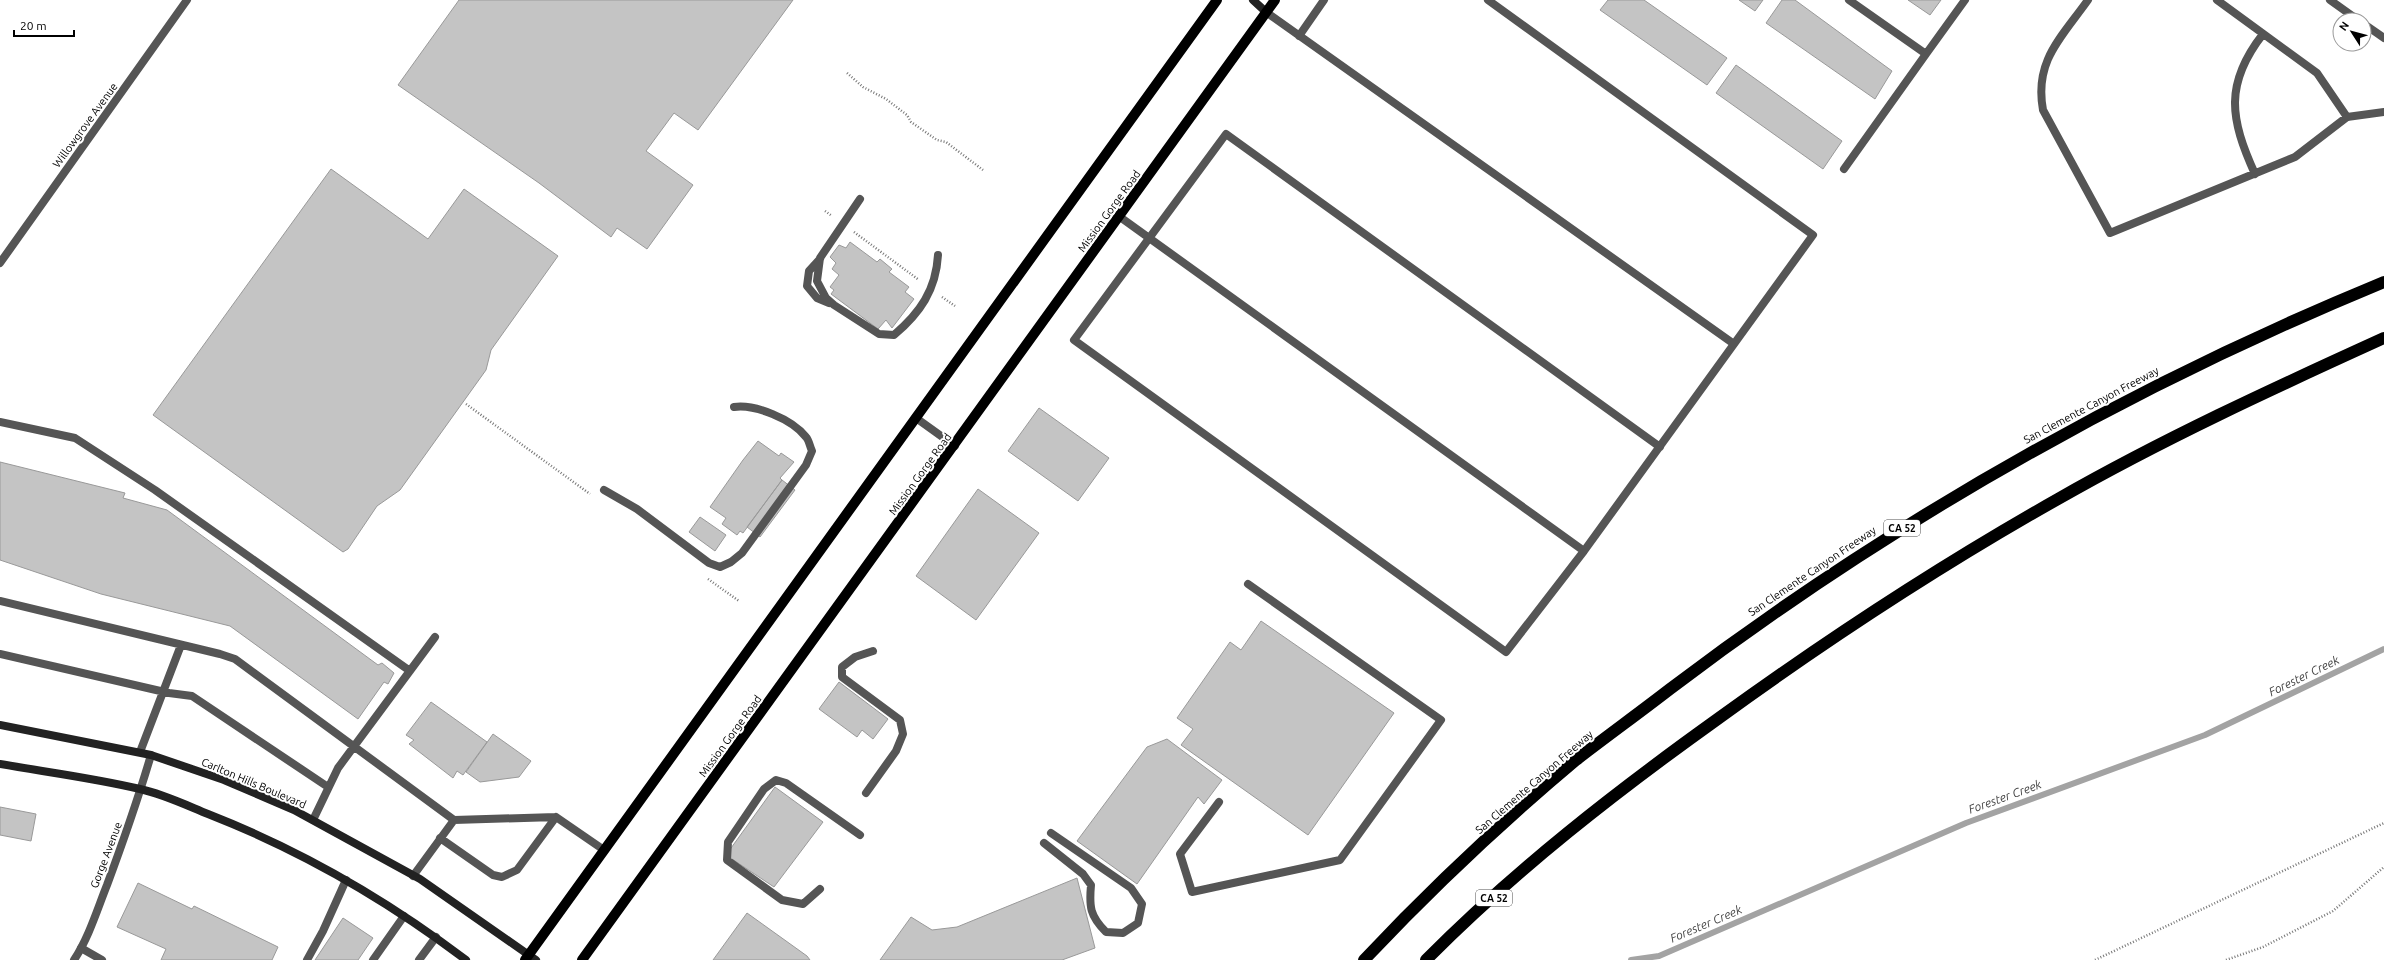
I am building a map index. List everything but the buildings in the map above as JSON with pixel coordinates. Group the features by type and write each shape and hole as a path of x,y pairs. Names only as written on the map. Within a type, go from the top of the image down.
{"highway":[{"name":"San Clemente Canyon Freeway","path":"1364,960 1470,854 1577,760 1747,630 1874,545 2084,422 2201,362 2382,283"},
{"name":"CA 52","path":"1426,960 1561,838 1656,763 1817,648 2038,511 2161,444 2294,379 2384,338"}],"main road":[{"path":"530,958 604,850 1217,0"},
{"path":"1253,0 1266,12"},
{"name":"Mission Gorge Road","path":"582,960 955,446 1275,0"},
{"name":"Carlton Hills Boulevard","path":"0,725 151,755 224,780 294,810 413,876 530,958"},
{"path":"0,764 141,789 227,821 346,880 436,937 466,960"}],"street":[{"name":"Willowgrove Avenue","path":"0,263 188,0"},
{"path":"1299,36 1324,0"},
{"path":"1488,0 1813,235 1660,447 1584,551 1506,652 1074,340 1226,134 1660,447"},
{"path":"1849,0 1926,54"},
{"path":"1844,168 1965,0"},
{"path":"2088,0 2048,57 2042,70 2040,97 2043,110 2110,233 2295,157 2347,117 2384,112"},
{"path":"2217,0 2316,72 2347,117"},
{"path":"2330,0 2347,12"},
{"path":"1266,12 1734,344"},
{"path":"2372,30 2384,38"},
{"path":"2255,174 2237,130 2234,98 2247,56 2263,34"},
{"path":"860,200 820,258 809,271 807,286 817,298 834,305 879,334 894,335 910,320 931,289 937,275 938,256"},
{"path":"1120,217 1149,240 1584,551"},
{"path":"604,490 637,509 709,563 720,567 731,562 742,553 756,534 806,465 812,451 806,437 775,414 744,406 734,407"},
{"path":"916,418 955,446"},
{"path":"0,422 75,438 156,490 410,671"},
{"path":"1219,802 1180,854 1192,892 1340,860 1441,720 1248,584"},
{"path":"0,601 235,659 454,820 556,816 604,850"},
{"path":"313,820 338,768 435,637"},
{"path":"140,752 181,645"},
{"path":"866,793 896,751 903,734 900,720 842,677 842,667 855,657 873,652"},
{"path":"0,654 164,692 192,696 328,787"},
{"name":"Gorge Avenue","path":"74,960 81,948 141,789 151,755"},
{"path":"820,889 803,904 782,900 727,860 728,842 764,789 776,780 786,783 860,835"},
{"path":"440,838 493,875 502,877 517,870 556,816"},
{"path":"413,876 454,820"},
{"path":"1044,843 1083,874 1091,885 1090,902 1094,920 1106,932 1123,933 1138,923 1142,904 1131,888 1051,834"},
{"path":"307,960 323,931 346,880"},
{"path":"373,960 404,916"},
{"path":"419,960 436,937"},
{"path":"81,948 102,960"}],"path":[{"path":"847,73 863,87 886,99 902,111 907,115 911,122 937,140 946,142 983,170"},
{"path":"825,211 955,306"},
{"path":"2095,960 2384,822"},
{"path":"2226,960 2263,947 2333,911 2384,867"}],"waterway":[{"name":"Forester Creek","path":"1631,960 1659,956 1966,823 2205,735 2384,649"}]}
